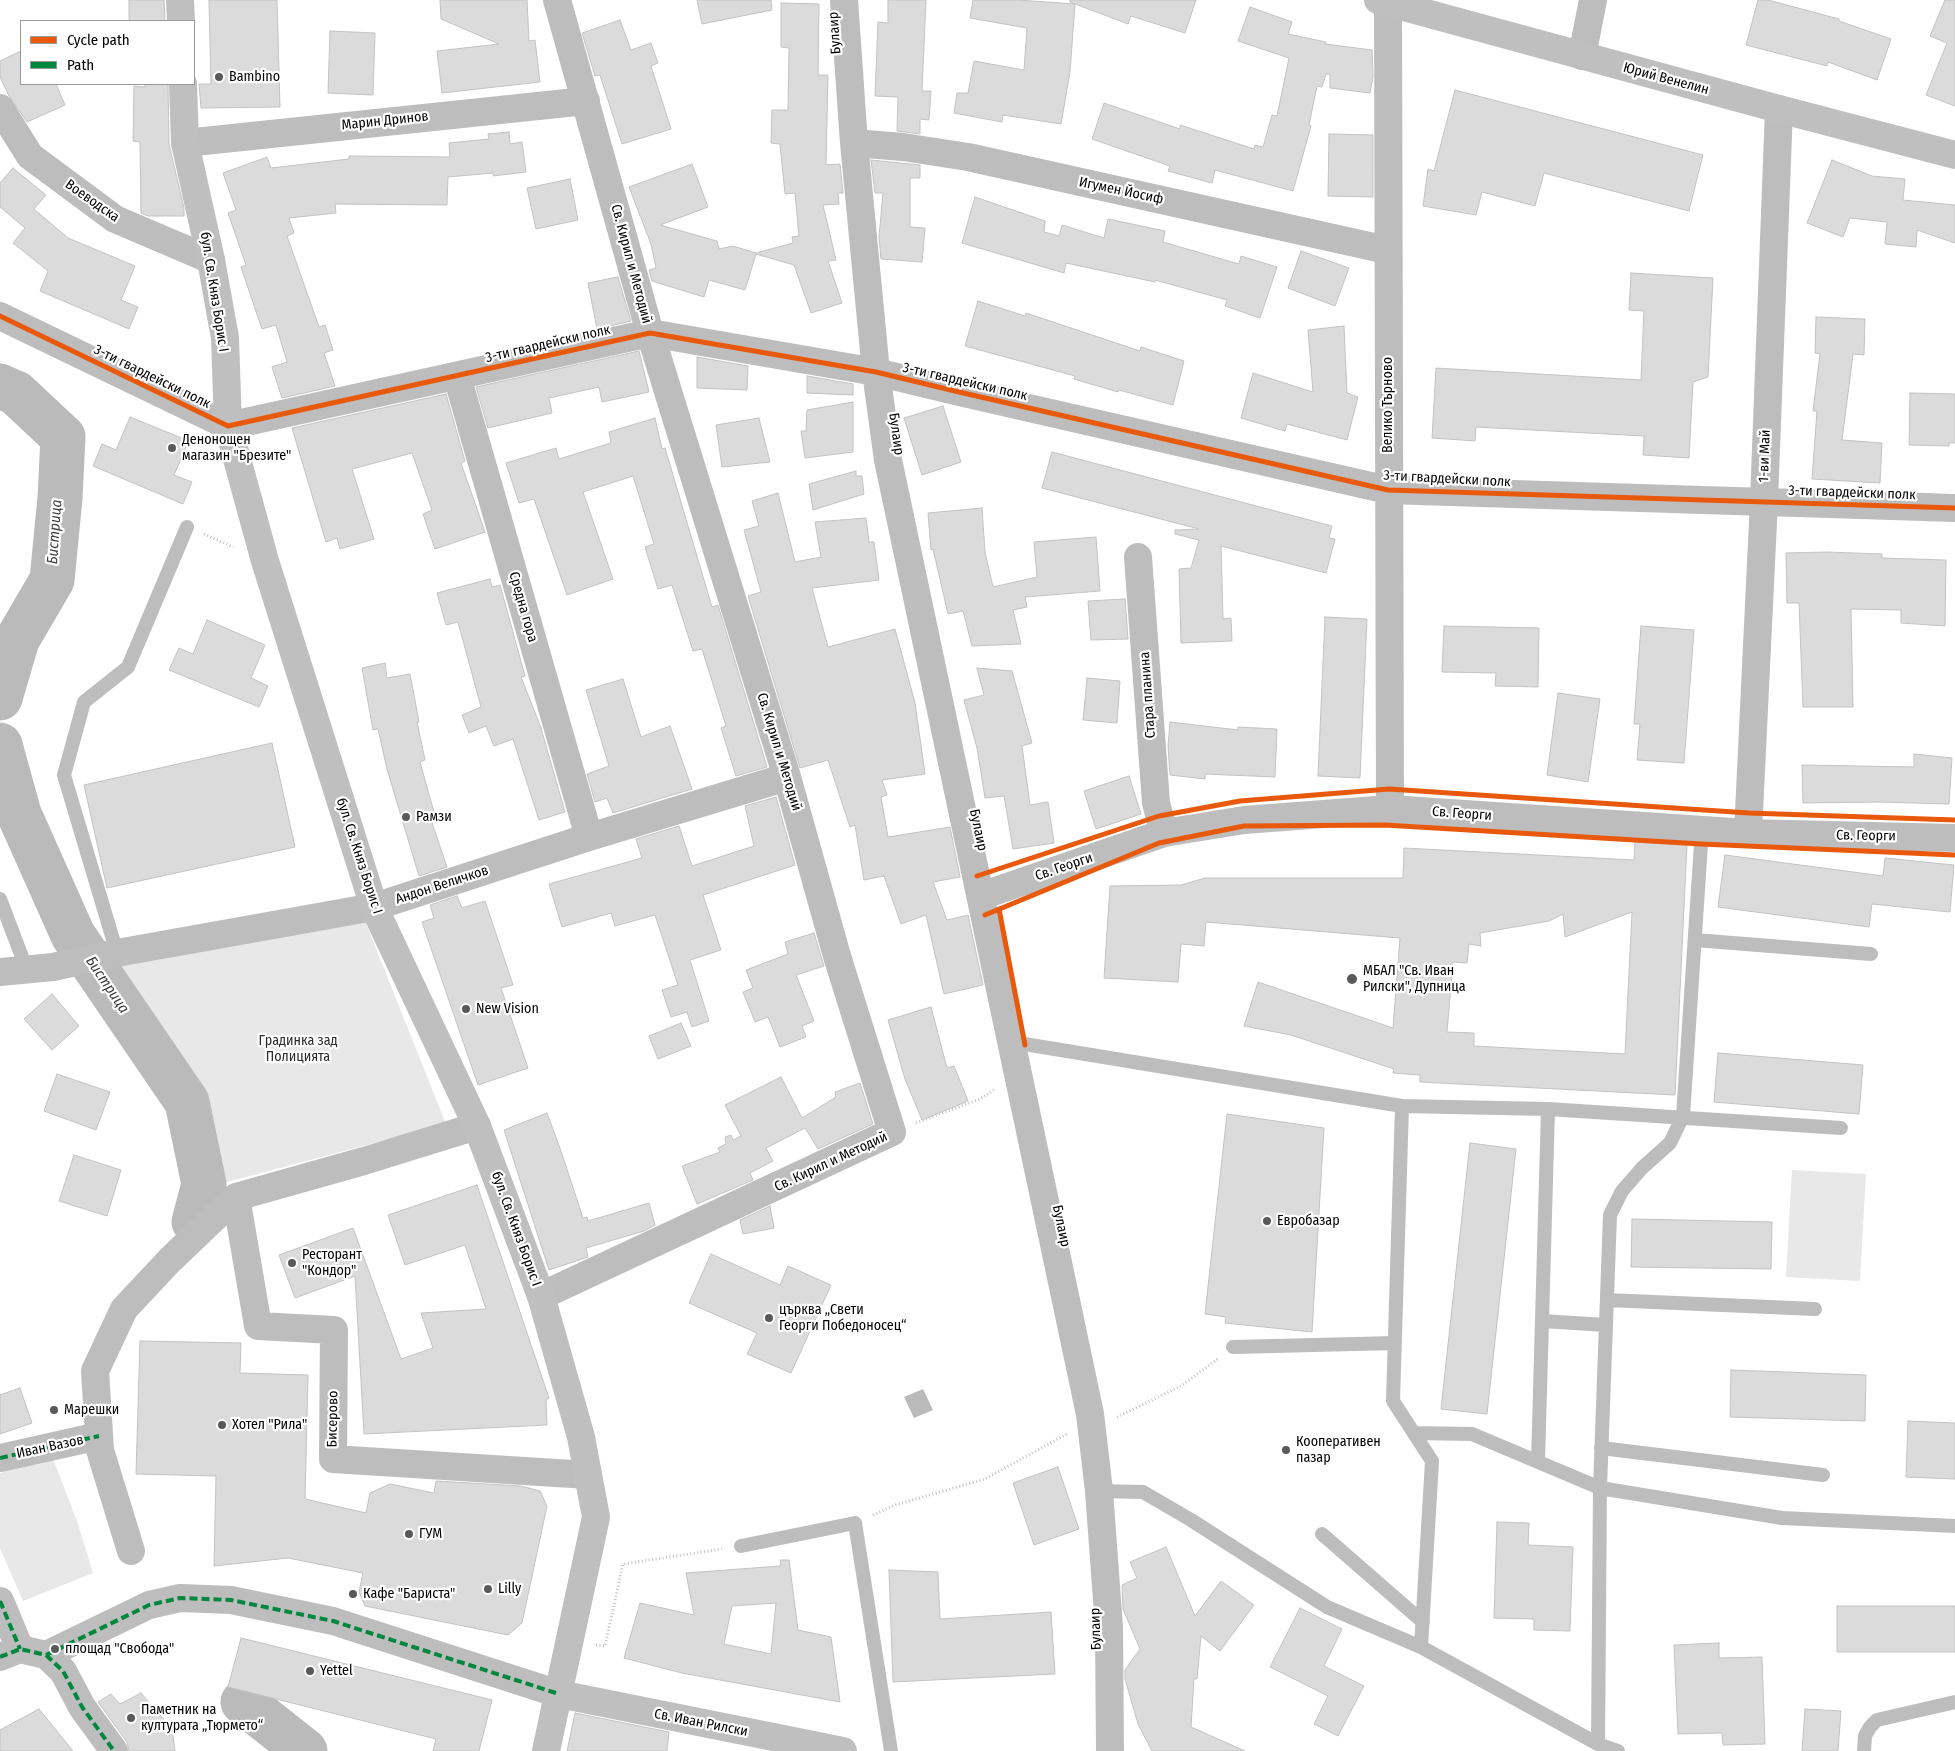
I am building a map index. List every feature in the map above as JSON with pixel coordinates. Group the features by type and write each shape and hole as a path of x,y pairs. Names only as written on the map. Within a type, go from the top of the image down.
{"street":[{"path":"180,0 181,20"},
{"name":"Св. Кирил и Методий","path":"541,1296 892,1132 837,956 787,777 650,333 557,0"},
{"name":"Булаир","path":"844,0 854,143 876,372 888,460 1091,1421 1099,1491 1108,1627 1110,1751"},
{"path":"1582,56 1593,0"},
{"name":"Юрий Венелин","path":"1385,1 1779,109 1955,154"},
{"name":"Велико Търново","path":"1385,1 1390,809"},
{"name":"бул. Св. Княз Борис I","path":"183,85 185,143 211,260 225,338 228,426 266,561 374,907 477,1126 541,1296 581,1437 596,1517 546,1751"},
{"name":"Марин Дринов","path":"185,143 586,101"},
{"name":"Воеводска","path":"0,108 30,156 115,219 211,260"},
{"name":"1-ви Май","path":"1748,833 1764,501 1779,109"},
{"name":"Игумен Йосиф","path":"854,143 903,147 968,157 1387,250"},
{"name":"3-ти гвардейски полк","path":"0,316 228,426 650,333 876,372 1388,490 1955,508"},
{"name":"Средна гора","path":"457,376 588,837"},
{"name":"Стара планина","path":"1138,557 1156,804 1164,833"},
{"name":"Андон Величков","path":"0,972 53,967 117,953 374,907 588,837 787,777"},
{"name":"Св. Георги","path":"981,896 1164,833 1244,820 1390,809 1748,833 1955,838"},
{"path":"131,1551 100,1450 95,1371 124,1309 170,1260 236,1197 364,1161 477,1126"},
{"name":"Бисерово","path":"236,1197 258,1326 334,1330 332,1459 588,1476"},
{"name":"Иван Вазов","path":"0,1458 100,1436"},
{"path":"0,1601 10,1653 46,1655 149,1605 180,1598 231,1600 333,1621 559,1694"},
{"path":"46,1655 63,1671 82,1707 114,1751"},
{"name":"Св. Иван Рилски","path":"559,1694 843,1751"}],"lane":[{"path":"117,953 64,775 84,702 128,667 187,527"},
{"path":"1598,1744 1600,1488 1610,1215 1622,1192 1642,1168 1670,1143 1683,1116 1695,940 1700,830"},
{"path":"0,899 27,970"},
{"path":"1695,940 1871,954"},
{"path":"1012,1042 1402,1106 1548,1109 1683,1116 1841,1128"},
{"path":"1402,1106 1394,1401 1432,1461 1421,1647"},
{"path":"1538,1461 1548,1109"},
{"path":"1607,1300 1815,1309"},
{"path":"1542,1321 1606,1325"},
{"path":"1234,1347 1395,1343"},
{"path":"1414,1433 1472,1434 1600,1488 1782,1518 1955,1526"},
{"path":"1601,1448 1823,1475"},
{"path":"1099,1491 1143,1492 1191,1520 1327,1607 1421,1647 1598,1744 1618,1751"},
{"path":"741,1546 855,1523 891,1751"},
{"path":"1322,1534 1422,1622"},
{"path":"1864,1751 1865,1736 1877,1720 1955,1702"}],"path":[{"path":"187,527 266,561"},
{"path":"892,1132 980,1099 1017,1076"},
{"path":"855,1523 895,1505 985,1480 1091,1421 1120,1417 1181,1386 1234,1347"},
{"path":"570,1641 605,1646 623,1564 741,1546"}],"green space":[{"name":"Градинка зад Полицията","path":"365,921 446,1124 212,1186 191,1079 155,1038 108,969"},
{"path":"1792,1170 1866,1174 1860,1281 1786,1277"},
{"path":"52,1456 77,1521 93,1573 23,1601 0,1548 0,1473"}],"shaded area":[{"path":"923,1389 933,1410 914,1418 904,1397"}],"building":[{"path":"129,0 164,0 165,20 129,20"},
{"path":"209,0 277,0 280,107 201,108 199,84 211,84"},
{"path":"440,0 527,0 529,41 535,40 540,82 442,93 437,51 499,44 441,19"},
{"path":"697,0 771,0 772,10 702,24"},
{"path":"888,0 926,0 922,91 931,91 929,120 920,119 920,134 897,131 898,97 875,96 878,22 888,23"},
{"path":"973,0 1018,0 1075,4 1070,72 1061,124 1003,115 1002,122 954,113 957,93 968,93 974,61 1024,70 1027,28 970,18"},
{"path":"1070,0 1196,0 1185,33 1131,16 1128,24 1070,2"},
{"path":"1758,0 1768,0 1839,19 1839,21 1891,39 1877,80 1828,62 1827,66 1746,45"},
{"path":"1945,0 1955,0 1955,106 1926,95 1947,43 1930,36"},
{"path":"781,3 819,4 818,75 828,75 826,165 840,164 843,193 838,193 839,204 823,205 836,260 828,261 842,303 811,313 794,265 756,254 745,290 709,280 704,297 652,281 649,270 656,268 651,244 629,187 692,164 708,207 660,225 717,241 719,249 733,246 756,253 793,243 792,237 799,236 795,193 785,194 780,144 771,143 772,110 788,110 789,48 781,47"},
{"path":"1250,7 1292,22 1288,34 1326,42 1325,44 1372,50 1373,77 1370,93 1330,88 1330,74 1326,74 1322,87 1317,86 1309,125 1311,126 1293,191 1215,170 1212,183 1168,171 1170,166 1092,139 1104,103 1180,129 1180,125 1254,149 1255,145 1263,147 1272,115 1277,116 1289,58 1238,41"},
{"path":"620,20 631,50 651,43 658,63 651,66 671,129 622,144 600,75 595,76 582,33"},
{"path":"330,31 375,33 373,95 328,93"},
{"path":"20,51 20,85 56,85 65,105 27,122 9,96 0,77 0,61"},
{"path":"145,85 168,85 169,144 184,208 184,216 148,216 141,213 140,142 133,141 134,86 145,87"},
{"path":"1455,90 1703,155 1689,211 1544,173 1535,206 1482,192 1476,215 1423,206 1428,169 1434,171"},
{"path":"509,132 510,144 522,142 526,172 493,176 493,173 448,177 447,205 335,204 336,213 289,218 294,233 287,236 319,327 325,325 333,350 324,353 335,386 282,398 272,367 287,362 276,325 262,329 241,267 246,265 228,213 236,210 223,173 267,157 271,168 349,159 349,156 450,157 449,143 489,139 488,134"},
{"path":"1329,134 1373,135 1373,197 1328,196"},
{"path":"871,160 920,165 920,178 910,178 910,227 925,228 922,262 881,259 879,237 883,193 875,193"},
{"path":"1832,160 1872,176 1905,179 1903,200 1955,205 1955,243 1917,230 1916,247 1885,244 1887,222 1850,218 1843,237 1807,223"},
{"path":"13,168 46,195 34,209 68,238 135,266 121,300 138,307 129,329 40,291 48,271 13,243 25,228 0,207 0,183"},
{"path":"570,179 578,220 536,229 527,188"},
{"path":"975,197 1045,221 1044,232 1059,236 1062,225 1104,238 1108,219 1165,231 1163,242 1239,264 1241,256 1277,267 1260,318 1225,306 1227,300 1155,280 1155,282 1066,263 1064,273 962,243"},
{"path":"1301,251 1349,268 1335,306 1288,288"},
{"path":"1631,273 1713,278 1708,377 1693,382 1689,458 1643,455 1644,436 1476,427 1475,441 1432,438 1436,368 1641,380 1644,311 1629,310"},
{"path":"618,277 631,321 597,329 588,283"},
{"path":"978,301 1025,316 1026,313 1140,351 1141,347 1184,361 1173,405 1119,390 1118,392 1074,379 1075,376 965,346"},
{"path":"1816,317 1865,319 1864,355 1853,354 1842,440 1882,443 1880,483 1812,479 1817,411 1813,411 1820,354 1815,353"},
{"path":"1344,326 1347,393 1358,397 1347,440 1287,424 1285,431 1241,418 1253,373 1313,392 1308,330"},
{"path":"639,351 649,392 602,402 599,387 549,398 552,413 488,428 476,387"},
{"path":"697,357 748,366 747,390 697,388"},
{"path":"807,376 853,384 853,395 807,393"},
{"path":"1910,393 1955,394 1955,443 1949,443 1949,446 1909,445"},
{"path":"446,394 465,461 461,463 485,532 435,549 423,514 432,510 412,453 352,469 374,539 340,549 337,538 326,542 292,428"},
{"path":"853,402 853,452 805,458 801,431 806,431 807,410"},
{"path":"943,406 961,462 922,475 904,418"},
{"path":"130,417 189,441 174,475 192,482 183,504 93,466 102,444 116,450"},
{"path":"655,418 662,449 665,448 712,607 718,605 767,767 736,776 721,728 726,726 702,649 693,651 672,585 658,589 645,547 654,544 633,476 583,492 613,579 567,595 534,499 519,503 506,463 556,448 559,459 611,443 609,432"},
{"path":"759,418 770,462 722,467 716,425"},
{"path":"1052,452 1332,526 1329,538 1335,539 1326,573 1221,546 1223,619 1231,618 1232,641 1181,643 1179,569 1191,568 1199,540 1175,534 1175,530 1199,529 1042,488"},
{"path":"856,471 856,476 862,476 864,494 813,510 809,484"},
{"path":"778,493 795,562 821,557 815,522 866,518 869,542 874,542 879,580 812,588 828,647 895,629 915,703 925,774 882,780 887,795 881,797 888,837 950,827 960,877 933,882 947,920 968,915 983,985 944,994 926,915 901,924 884,876 864,880 855,825 850,827 828,760 800,768 748,596 761,592 744,530 759,526 752,501"},
{"path":"982,508 985,552 993,587 1037,577 1034,542 1096,537 1100,591 1025,597 1027,607 1013,610 1021,644 972,646 963,611 948,614 933,549 931,550 928,513"},
{"path":"1786,553 1882,554 1882,558 1946,560 1945,626 1901,623 1901,610 1851,609 1853,707 1803,707 1799,603 1787,603"},
{"path":"490,579 492,587 500,585 525,676 521,677 541,728 565,812 539,820 513,739 494,746 486,726 469,733 462,715 481,707 458,622 446,625 437,593"},
{"path":"1125,599 1128,639 1091,640 1088,601"},
{"path":"1325,617 1367,619 1360,778 1318,776"},
{"path":"207,620 265,645 251,678 268,686 259,707 169,670 179,648 193,654"},
{"path":"1444,626 1539,628 1538,687 1495,686 1496,673 1442,672"},
{"path":"1641,626 1694,630 1684,763 1637,760 1640,724 1634,724"},
{"path":"385,663 387,678 410,674 425,760 420,762 434,812 429,814 447,867 419,876 387,769 378,729 373,730 362,668"},
{"path":"977,668 1012,671 1032,743 1022,746 1030,805 1048,802 1054,843 1013,849 1004,796 985,798 977,748 964,700 984,695"},
{"path":"1087,678 1120,681 1117,723 1083,720"},
{"path":"623,679 641,737 670,726 692,789 613,813 607,798 595,802 587,774 609,766 586,690"},
{"path":"1558,693 1600,699 1588,782 1547,775"},
{"path":"1170,722 1238,730 1238,727 1277,729 1275,777 1205,774 1205,779 1170,775 1168,746"},
{"path":"272,743 295,847 107,888 84,785"},
{"path":"1914,754 1952,758 1949,804 1879,802 1803,803 1802,765 1914,767"},
{"path":"1129,776 1141,814 1096,829 1084,791"},
{"path":"776,797 795,865 703,895 721,950 690,960 709,1021 692,1027 687,1012 671,1017 662,990 678,985 655,915 615,926 611,913 562,927 549,884 642,858 636,839 679,826 692,866 754,846 745,806"},
{"path":"1635,842 1687,845 1675,1095 1420,1082 1420,1075 1393,1073 1394,1069 1291,1035 1244,1026 1258,982 1393,1028 1400,938 1206,922 1204,946 1181,944 1178,982 1104,978 1110,886 1181,885 1205,878 1403,878 1404,848 1634,860","holes":["1632,912 1625,1054 1474,1046 1474,1033 1447,1032 1453,962 1467,963 1469,944 1481,946 1480,933 1549,921 1563,914 1565,937"]},
{"path":"1725,855 1883,876 1885,858 1954,865 1950,912 1872,904 1869,927 1718,907"},
{"path":"457,896 462,908 485,901 513,985 501,988 528,1068 478,1085 422,922 434,918 430,905"},
{"path":"814,933 824,966 796,975 814,1021 802,1026 806,1037 780,1047 768,1017 755,1022 743,992 753,988 746,970 788,954 785,942"},
{"path":"52,994 79,1026 52,1050 24,1019"},
{"path":"931,1007 947,1068 954,1066 968,1101 922,1120 905,1079 888,1020"},
{"path":"681,1023 691,1046 658,1059 649,1036"},
{"path":"1718,1053 1863,1065 1859,1114 1714,1102"},
{"path":"57,1074 110,1092 96,1130 44,1111"},
{"path":"781,1077 802,1118 836,1097 835,1092 860,1083 873,1124 818,1149 805,1128 766,1148 773,1161 750,1173 753,1180 697,1204 682,1166 720,1152 718,1148 726,1144 725,1137 731,1135 733,1140 741,1136 725,1105"},
{"path":"547,1113 583,1218 587,1217 588,1221 649,1203 655,1225 644,1231 586,1248 588,1257 549,1270 504,1130"},
{"name":"Евробазар","path":"1227,1114 1324,1128 1312,1332 1225,1323 1226,1317 1205,1314"},
{"path":"1470,1143 1516,1149 1487,1414 1441,1409"},
{"path":"74,1155 121,1170 107,1216 59,1201"},
{"path":"477,1185 549,1398 546,1400 547,1425 364,1434 355,1276 295,1298 279,1255 353,1228 401,1359 433,1348 421,1313 486,1309 465,1245 405,1265 388,1215"},
{"path":"770,1206 774,1228 743,1234 740,1220"},
{"path":"1632,1219 1772,1222 1771,1269 1631,1267"},
{"name":"църква „Свети Георги Победоносец“","path":"711,1254 780,1285 788,1266 831,1285 791,1373 747,1354 757,1333 689,1303"},
{"path":"140,1341 241,1343 240,1373 308,1375 305,1499 366,1513 370,1493 390,1484 434,1493 436,1481 521,1486 540,1491 547,1506 522,1623 508,1635 365,1606 359,1592 363,1573 288,1558 214,1566 216,1476 136,1474"},
{"path":"1731,1370 1866,1375 1865,1421 1730,1417"},
{"path":"20,1388 32,1423 0,1434 0,1395"},
{"path":"1908,1421 1955,1423 1955,1479 1906,1477"},
{"path":"1058,1467 1079,1529 1034,1545 1013,1483"},
{"path":"1497,1522 1529,1523 1528,1545 1573,1547 1570,1631 1534,1630 1534,1619 1494,1618"},
{"path":"1166,1547 1195,1616 1221,1581 1254,1605 1220,1651 1201,1636 1197,1679 1194,1679 1191,1727 1245,1751 1152,1751 1138,1724 1125,1679 1125,1670 1140,1649 1123,1609 1122,1585 1137,1578 1130,1562"},
{"path":"781,1560 789,1560 798,1630 831,1637 840,1702 682,1673 624,1658 640,1603 694,1615 686,1573 780,1566","holes":["776,1603 771,1654 724,1644 732,1606"]},
{"path":"889,1570 938,1572 940,1619 1051,1612 1055,1674 893,1682"},
{"path":"1837,1606 1955,1606 1955,1652 1837,1652"},
{"path":"1300,1608 1342,1629 1324,1666 1364,1686 1338,1736 1314,1724 1328,1696 1270,1667"},
{"path":"241,1638 492,1700 479,1751 433,1751 436,1739 228,1687"},
{"path":"1719,1643 1719,1658 1762,1657 1765,1744 1723,1745 1722,1733 1678,1734 1674,1645"},
{"name":"Паметник на културата „Тюрмето“","path":"141,1693 172,1729 175,1751 129,1751 127,1742 98,1702 111,1694 120,1704"},
{"path":"39,1709 73,1751 0,1751 0,1730"},
{"path":"1805,1709 1841,1711 1838,1751 1802,1751"},
{"path":"575,1713 669,1732 667,1751 567,1751"}],"waterway":[{"name":"Бистрица","path":"0,386 16,393 63,437 60,498 52,580 17,640 0,698"},
{"name":"Бистрица","path":"0,745 19,814 73,935 187,1102 204,1184 194,1222"},
{"name":"Бистрица","path":"243,1702 305,1751"}],"marked path":[{"path":"0,1458 99,1436"},
{"path":"0,1657 20,1649 46,1655 149,1605 180,1598 231,1600 333,1621 559,1694"},
{"path":"0,1601 20,1649"},
{"path":"46,1655 63,1671 82,1707 114,1751"}],"cycle path":[{"path":"0,316 228,426 650,333 876,372 1388,490 1955,508"},
{"path":"977,876 1159,816 1240,801 1389,789 1749,813 1955,820"},
{"path":"985,915 1159,843 1244,826 1385,825 1701,844 1955,855"},
{"path":"999,909 1025,1045"}],"place":[{"name":"Bambino","path":"219,77"},
{"name":"Денонощен магазин \"Брезите\"","path":"172,448"},
{"name":"Рамзи","path":"406,817"},
{"name":"МБАЛ \"Св. Иван Рилски\", Дупница","path":"1352,979"},
{"name":"New Vision","path":"466,1009"},
{"name":"Евробазар","path":"1267,1221"},
{"name":"Ресторант \"Кондор\"","path":"292,1263"},
{"name":"църква „Свети Георги Победоносец“","path":"769,1318"},
{"name":"Марешки","path":"54,1410"},
{"name":"Хотел \"Рила\"","path":"222,1425"},
{"name":"Кооперативен пазар","path":"1286,1450"},
{"name":"ГУМ","path":"409,1534"},
{"name":"Lilly","path":"488,1589"},
{"name":"Кафе \"Бариста\"","path":"353,1594"},
{"name":"площад \"Свобода\"","path":"55,1649"},
{"name":"Yettel","path":"310,1671"},
{"name":"Паметник на културата „Тюрмето“","path":"131,1718"}]}
